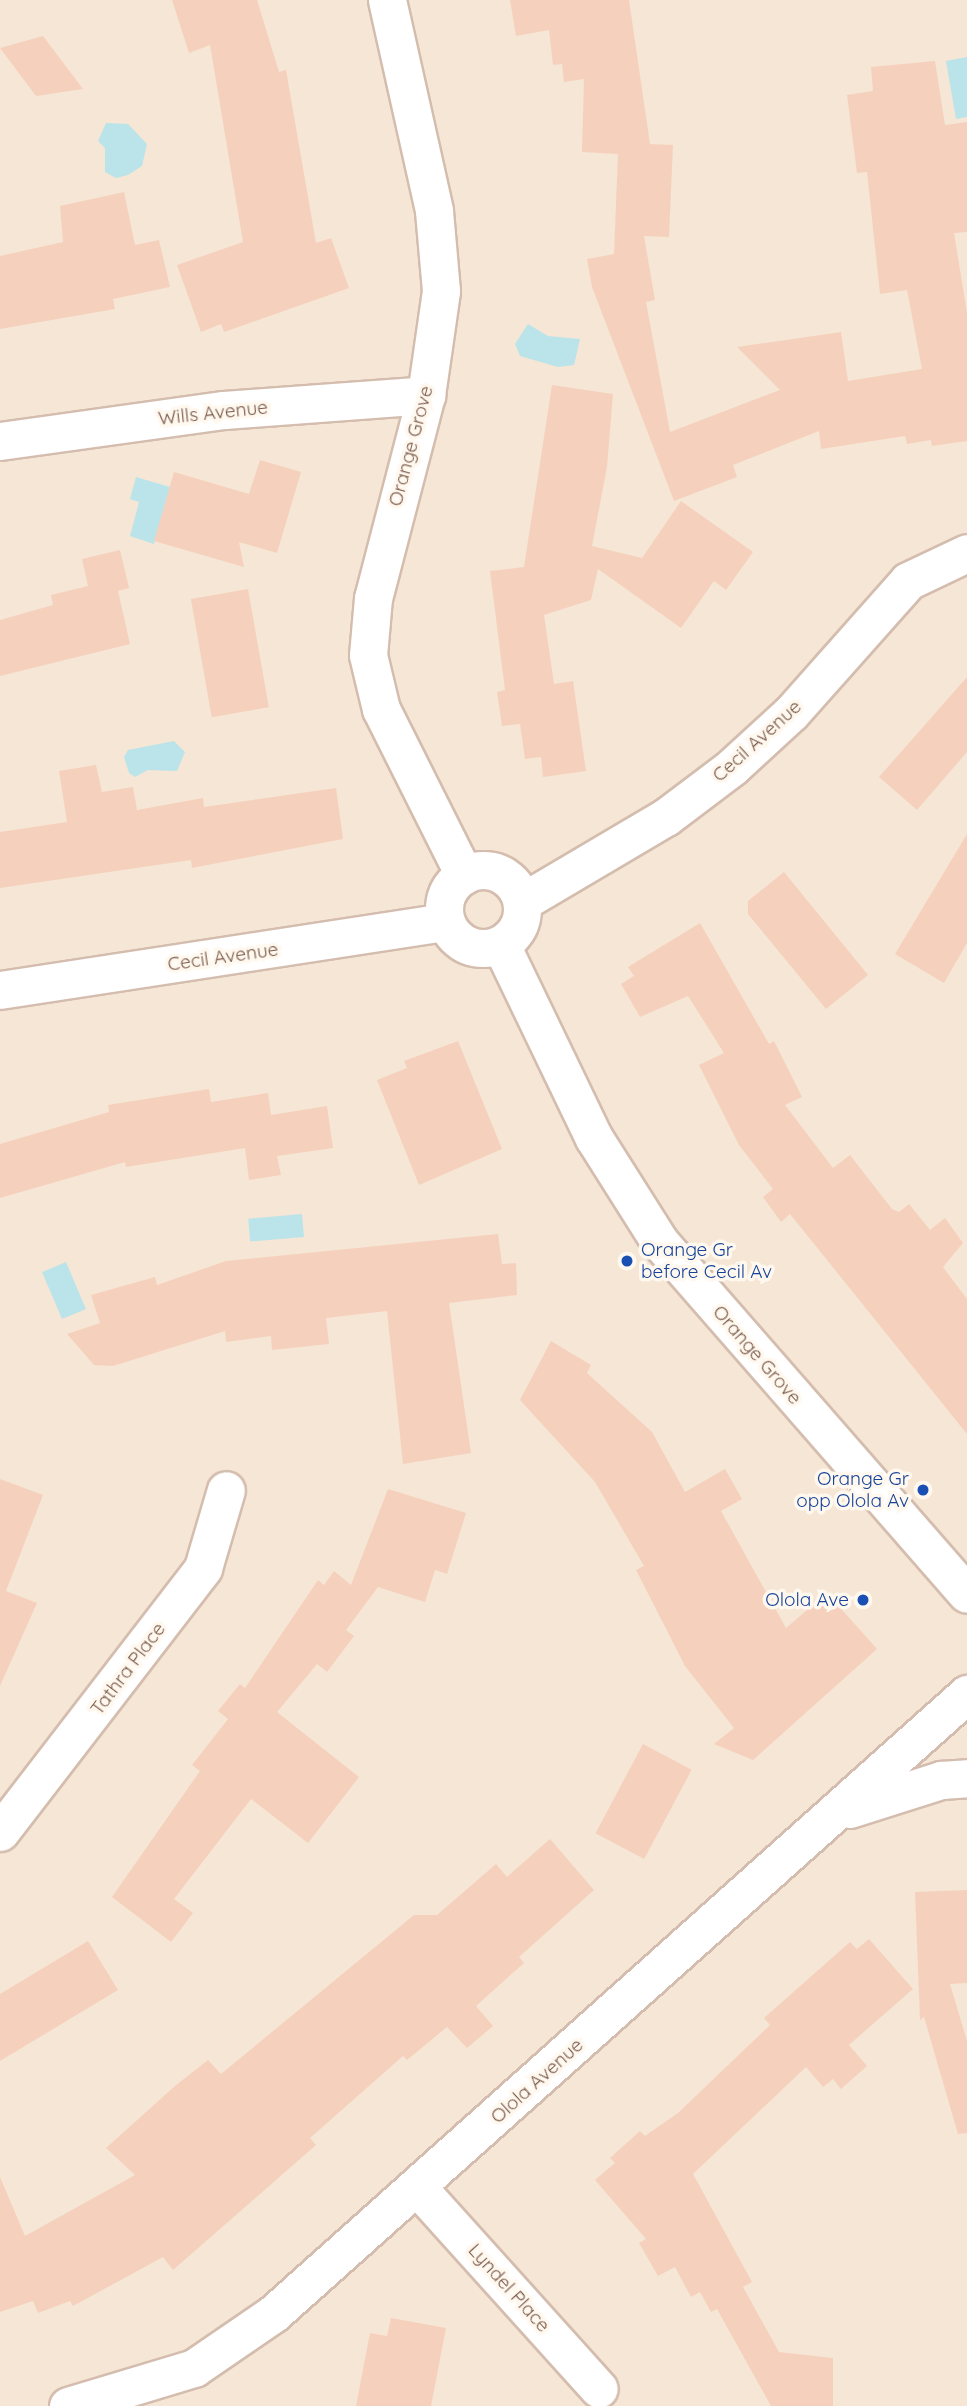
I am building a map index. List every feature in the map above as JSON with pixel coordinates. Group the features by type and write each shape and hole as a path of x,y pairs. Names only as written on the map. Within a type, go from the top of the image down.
{"street":[{"name":"Orange Grove","path":"387,0 440,252 441,291 426,395 373,598 368,655 381,709 464,875"},
{"name":"Wills Avenue","path":"0,441 224,410 426,395"},
{"name":"Cecil Avenue","path":"522,902 666,817 732,767 791,713 908,581 967,553"},
{"path":"500,873 522,902 519,927 500,945 474,948 462,942 446,922 446,895 464,875 500,873"},
{"name":"Cecil Avenue","path":"0,990 446,922"},
{"name":"Orange Grove","path":"500,945 594,1138 659,1241 967,1594"},
{"name":"Tathra Place","path":"0,1832 203,1569 226,1490"},
{"name":"Olola Avenue","path":"68,2406 194,2368 273,2314 418,2188 967,1694"},
{"path":"832,1815 889,1794 967,1778"},
{"name":"Lyndel Place","path":"418,2188 600,2389"}],"shaded area":[{"path":"0,0 967,0 967,2406 0,2406"}],"water":[{"path":"967,57 967,117 956,119 946,61"},
{"path":"106,123 128,124 147,144 142,166 128,175 116,178 105,172 105,148 98,141"},
{"path":"528,324 548,336 580,339 574,365 558,367 520,356 515,344"},
{"path":"136,477 170,487 154,544 130,536 139,502 130,499"},
{"path":"174,741 185,752 177,771 148,770 135,777 129,773 124,757 128,750"},
{"path":"302,1214 304,1237 250,1242 248,1219"},
{"path":"66,1262 86,1309 62,1319 42,1272"}],"building":[{"path":"172,0 257,0 279,72 286,70 316,243 331,238 349,288 224,332 221,324 201,332 177,265 243,242 210,45 189,53"},
{"path":"510,0 629,0 650,144 673,145 669,237 644,236 655,300 646,302 670,432 780,390 737,347 841,332 848,381 922,369 907,290 880,294 867,172 857,173 847,95 873,91 871,67 935,61 945,125 967,122 967,232 954,233 967,313 967,441 932,446 931,440 907,444 905,436 821,449 819,431 733,465 737,477 674,501 592,287 587,259 614,254 618,154 582,152 584,79 564,82 562,64 553,65 549,30 516,36"},
{"path":"43,36 83,89 36,96 0,48"},
{"path":"124,192 135,245 159,240 170,287 113,299 115,309 0,329 0,256 63,242 60,206"},
{"path":"552,385 613,394 607,467 592,546 642,558 681,501 753,552 726,590 714,581 681,628 598,569 591,600 544,615 554,684 573,681 586,771 543,777 541,757 525,759 520,724 502,726 497,692 505,690 490,571 524,567"},
{"path":"260,460 301,472 277,553 239,542 244,567 154,541 174,472 249,494"},
{"path":"120,550 129,588 118,591 130,644 0,676 0,620 53,605 51,595 88,586 82,559"},
{"path":"248,589 269,707 212,717 191,599"},
{"path":"967,677 967,752 917,810 879,777"},
{"path":"96,765 102,792 133,787 137,810 203,798 204,807 336,788 343,839 192,868 191,860 0,888 0,832 67,822 59,771"},
{"path":"967,834 967,943 944,983 895,954"},
{"path":"784,872 868,975 826,1009 748,914 748,901"},
{"path":"700,923 769,1044 774,1041 802,1097 785,1105 833,1168 850,1155 892,1209 899,1212 909,1204 930,1230 945,1218 963,1243 943,1267 967,1299 967,1434 790,1214 781,1222 763,1197 773,1189 739,1145 699,1065 724,1053 688,996 640,1017 621,984 634,976 628,967"},
{"path":"458,1041 502,1149 419,1185 377,1080 407,1068 404,1061"},
{"path":"209,1089 211,1102 268,1093 271,1115 327,1106 333,1148 277,1156 281,1175 249,1180 245,1148 126,1167 125,1162 0,1198 0,1144 109,1112 108,1105"},
{"path":"498,1234 502,1264 516,1263 517,1295 449,1303 471,1453 403,1464 387,1311 326,1318 329,1344 272,1350 271,1336 226,1342 225,1331 113,1366 94,1365 67,1334 100,1323 91,1295 155,1277 157,1285 226,1261"},
{"path":"551,1341 591,1365 587,1373 652,1432 685,1492 725,1469 742,1499 721,1511 786,1628 827,1593 877,1649 753,1760 714,1744 734,1728 685,1666 636,1570 644,1566 595,1482 520,1400"},
{"path":"0,1479 43,1495 6,1591 37,1603 0,1686"},
{"path":"388,1489 466,1513 447,1574 435,1570 425,1602 378,1587 346,1630 354,1636 327,1672 317,1664 277,1712 359,1777 308,1843 251,1799 174,1899 193,1913 171,1942 112,1897 200,1771 192,1765 228,1719 218,1711 240,1684 245,1688 318,1580 324,1585 334,1571 351,1585"},
{"path":"643,1744 692,1770 644,1859 596,1833"},
{"path":"550,1839 594,1890 519,1957 524,1963 476,2006 493,2026 467,2048 447,2027 407,2060 403,2056 310,2138 316,2145 173,2270 163,2257 73,2306 70,2301 38,2313 33,2301 0,2312 0,2177 25,2236 135,2175 106,2148 175,2086 208,2060 221,2074 414,1915 437,1915 496,1864 507,1877"},
{"path":"967,1890 967,1983 950,1984 967,2041 967,2133 958,2134 924,2017 920,2020 915,1892"},
{"path":"869,1939 913,1989 849,2045 867,2066 841,2089 833,2079 823,2087 806,2067 693,2174 752,2282 743,2287 779,2352 833,2358 833,2406 771,2406 717,2309 711,2312 700,2292 691,2297 675,2267 658,2276 639,2243 646,2239 595,2180 615,2163 610,2158 640,2131 645,2136 678,2113 770,2025 764,2018 850,1942 857,1949"},
{"path":"88,1941 118,1990 0,2061 0,1994"},
{"path":"391,2318 446,2328 431,2406 356,2406 370,2333 387,2336"}],"place":[{"name":"Orange Gr before Cecil Av","path":"627,1261"},
{"name":"Orange Gr opp Olola Av","path":"923,1490"},
{"name":"Olola Ave","path":"863,1600"}]}
